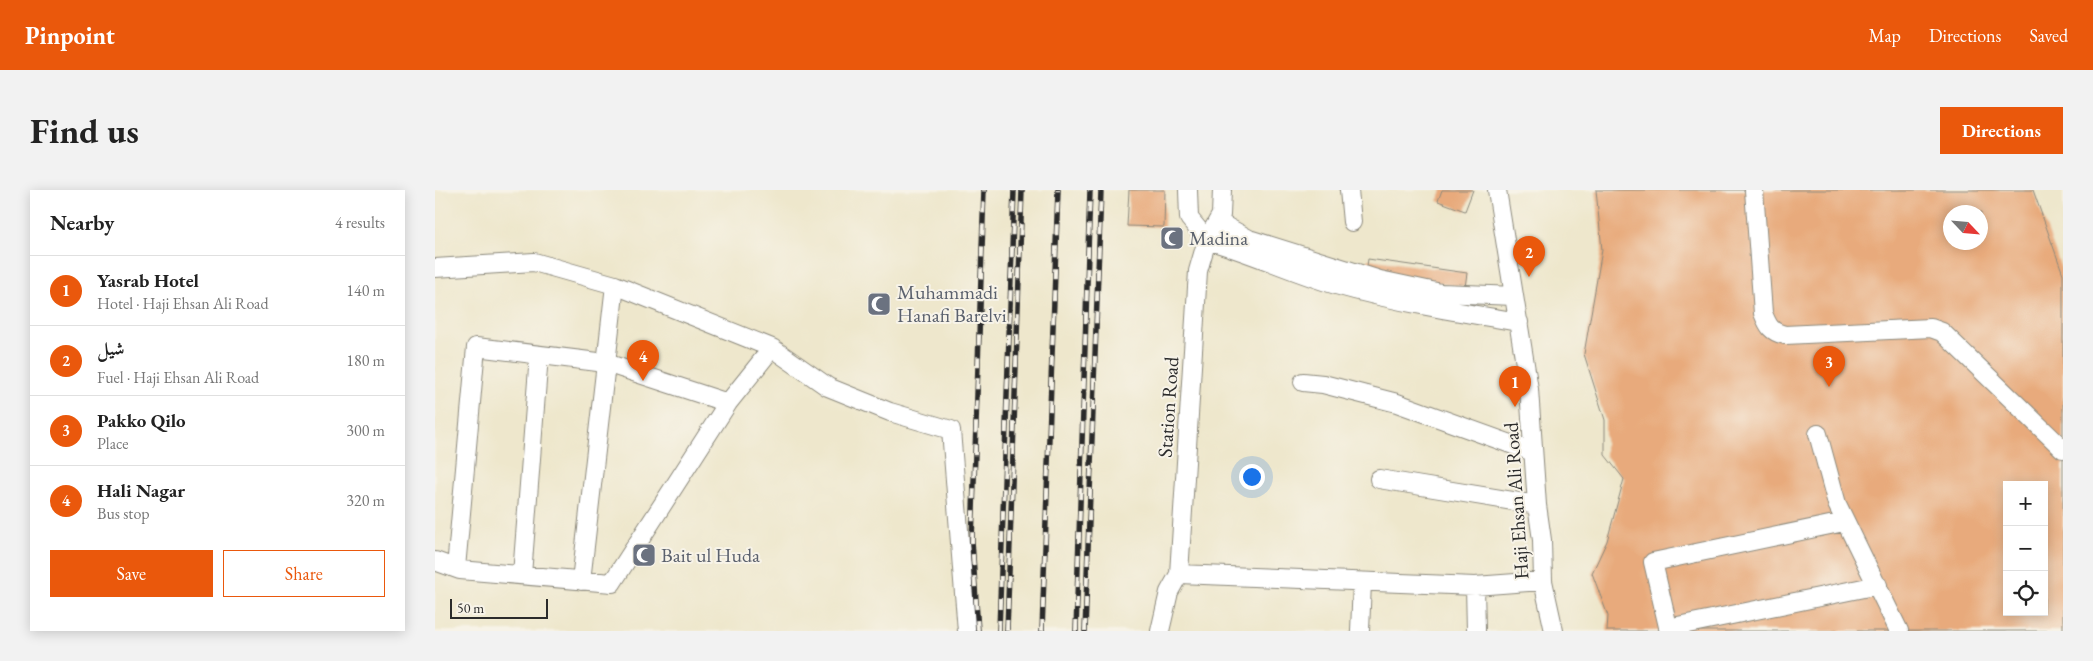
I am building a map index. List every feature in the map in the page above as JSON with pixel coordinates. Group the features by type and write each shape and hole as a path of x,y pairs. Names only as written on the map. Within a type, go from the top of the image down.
{"street":[{"path":"1188,190 1189,218 1207,240 1240,249 1274,264 1337,285 1435,308 1519,322"},
{"path":"1222,190 1218,222 1249,238 1380,280 1441,293 1514,296"},
{"path":"1349,190 1353,222"},
{"name":"Haji Ehsan Ali Road","path":"1497,190 1529,389 1537,505 1542,540 1543,581 1554,631"},
{"path":"1754,190 1763,313 1768,327 1775,333 1785,335 1931,328 1942,332 2063,449"},
{"name":"Station Road","path":"1160,631 1169,592 1179,574 1198,271 1207,240 1218,222"},
{"path":"435,268 534,262 615,285 772,348 828,387 890,412 951,430 967,631"},
{"path":"581,581 615,285"},
{"path":"456,568 476,346 606,363 728,403"},
{"path":"435,561 456,568 612,583 728,403 772,348"},
{"path":"521,575 539,355"},
{"path":"1303,382 1323,384 1397,403 1533,452"},
{"path":"1818,434 1831,487 1844,522 1899,631"},
{"path":"1379,479 1537,505"},
{"path":"1844,522 1653,562 1669,629 1877,585"},
{"path":"1179,574 1475,586 1543,581"},
{"path":"1360,631 1362,582"},
{"path":"1475,586 1477,631"}],"building":[{"path":"1129,190 1165,190 1164,227 1127,226"},
{"path":"1442,190 1473,190 1465,211 1438,201"},
{"path":"1596,190 2033,190 2063,274 2063,631 1607,631 1608,616 1592,573 1607,541 1624,479 1605,455 1605,420 1584,354 1602,250"},
{"path":"1368,259 1467,273 1465,287 1366,273"}],"railway":[{"path":"978,631 972,541 984,190"},
{"path":"999,631 1014,190"},
{"path":"1007,631 1022,190"},
{"path":"1042,631 1058,190"},
{"path":"1076,631 1090,190"},
{"path":"1085,631 1101,190"}],"place":[{"name":"Madina","path":"1172,238"},
{"name":"شیل","path":"1529,277"},
{"name":"Muhammadi Hanafi Barelvi","path":"879,304"},
{"name":"Hali Nagar","path":"643,381"},
{"name":"Pakko Qilo","path":"1829,387"},
{"name":"Yasrab Hotel","path":"1515,407"},
{"name":"Bait ul Huda","path":"644,555"}]}
